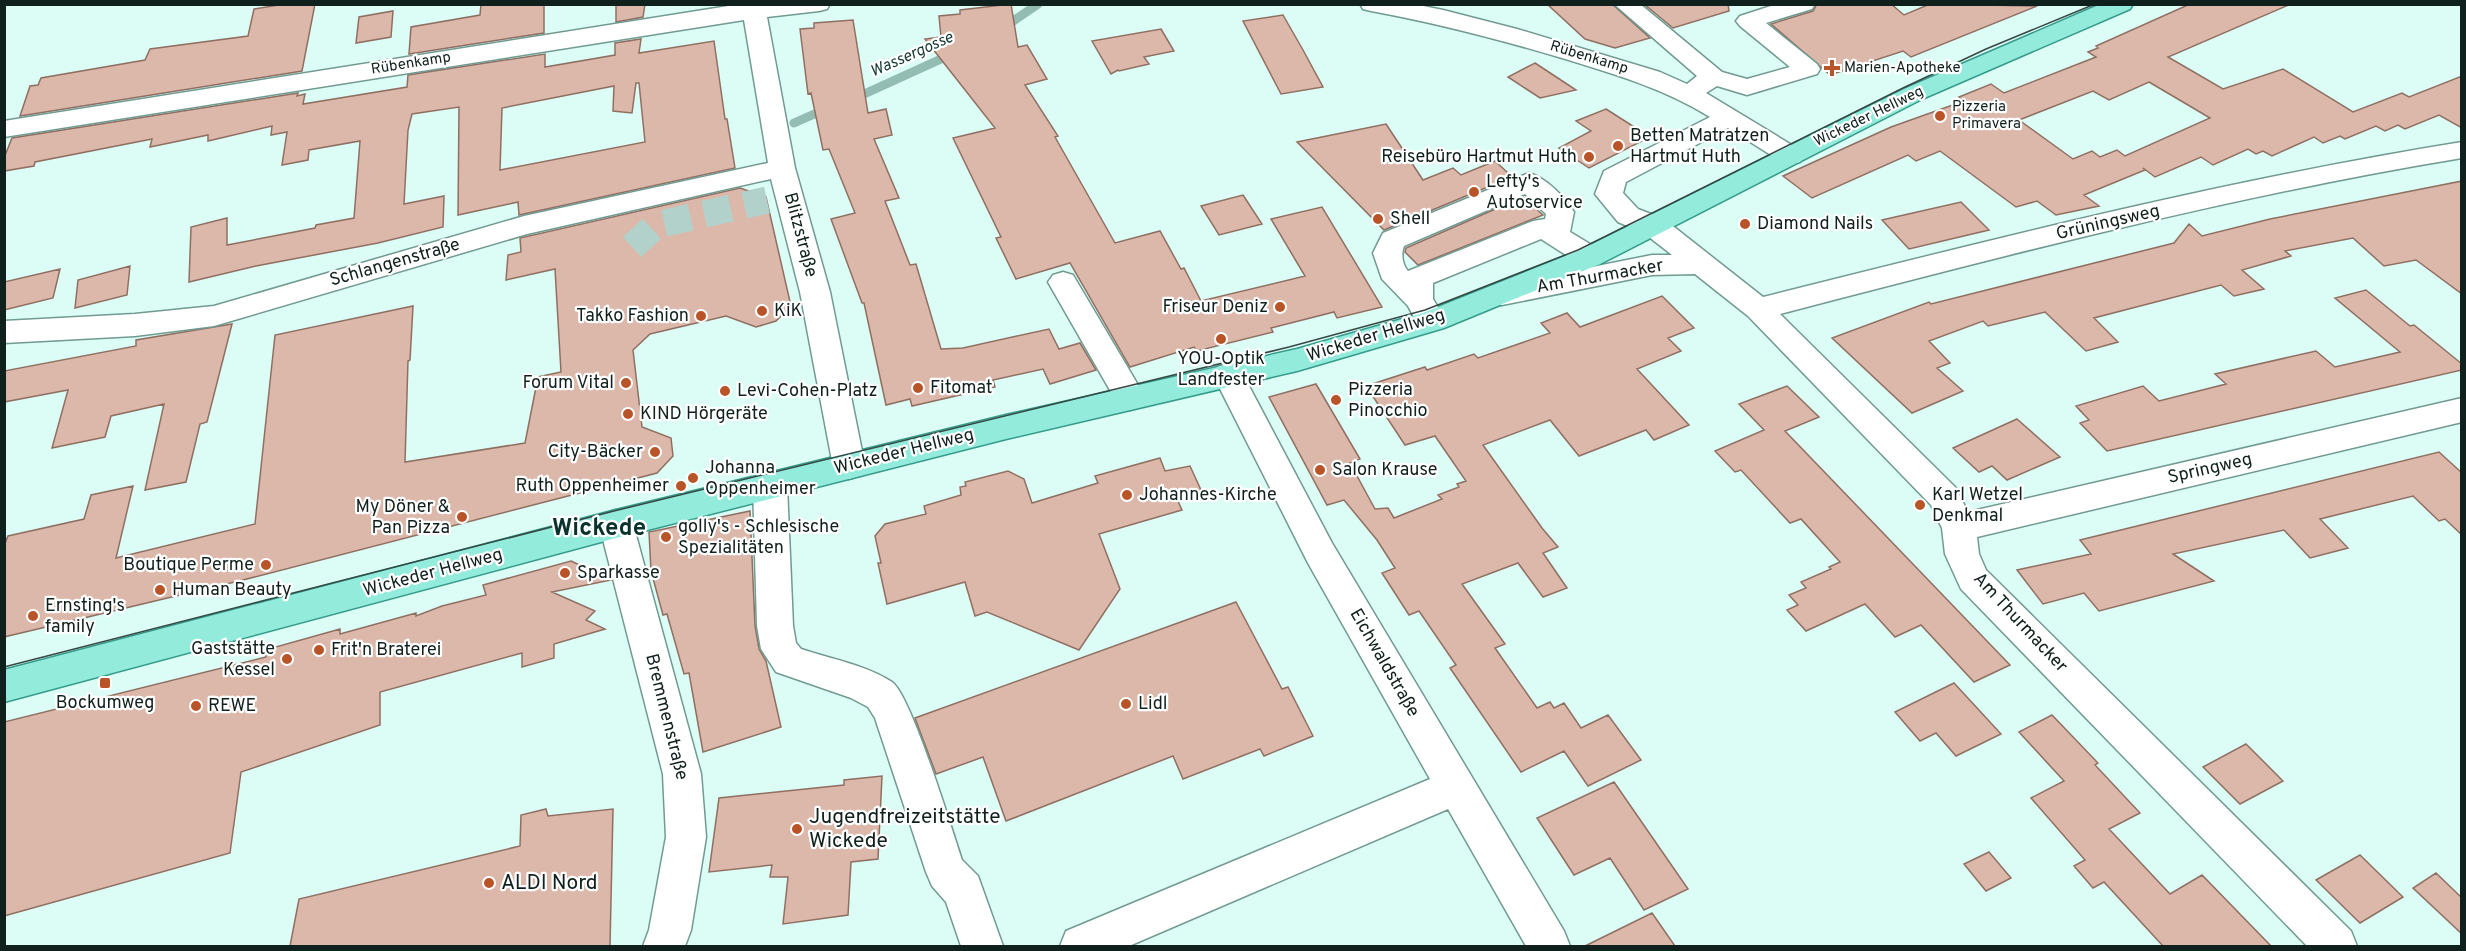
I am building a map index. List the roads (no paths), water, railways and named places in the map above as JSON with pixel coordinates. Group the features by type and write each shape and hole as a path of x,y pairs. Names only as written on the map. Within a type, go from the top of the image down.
{"main road":[{"name":"Wickeder Hellweg","path":"4,686 770,485 1343,348 1425,310 1500,295 1590,257 1913,94 2122,4"}],"street":[{"name":"Rübenkamp","path":"4,129 753,8 819,4"},
{"path":"1625,4 1713,77 1747,87 1808,69 1748,21 1804,4"},
{"name":"Rübenkamp","path":"1372,5 1443,17 1546,44 1651,77 1688,94 1791,156"},
{"name":"Blitzstraße","path":"753,8 780,188 815,292 849,466"},
{"path":"1688,94 1713,77"},
{"path":"1654,226 1635,222 1619,209 1609,194 1614,177 1728,118"},
{"name":"Grüningsweg","path":"1758,309 2132,216 2307,179 2462,150"},
{"path":"1425,310 1392,273 1386,254 1393,240 1529,182 1560,212 1555,236"},
{"name":"Schlangenstraße","path":"4,332 135,325 214,316 524,225 780,188"},
{"name":"Am Thurmacker","path":"1654,226 1758,309 1943,496 1973,579 2336,946"},
{"path":"1425,310 1418,278 1543,228 1590,257"},
{"name":"Am Thurmacker","path":"1500,295 1652,265 1701,264"},
{"path":"1063,282 1130,398"},
{"name":"Eichwaldstraße","path":"1228,375 1320,553 1549,946"},
{"name":"Springweg","path":"1961,541 2462,410"},
{"path":"770,485 775,626 779,649 789,661 862,685 881,695 892,712 946,872 963,890 982,946"},
{"name":"Bremmenstraße","path":"616,524 682,774 686,837 670,930 664,946"},
{"path":"1081,946 1455,787"}],"waterway":[{"name":"Wassergosse","path":"1003,28 1038,4"},
{"name":"Wassergosse","path":"851,100 952,54"},
{"name":"Wassergosse","path":"794,123 828,108"}],"tunnel":[{"path":"632,247 656,225 767,200"}],"tram line":[{"path":"4,667 614,511 1289,347 1425,310 1578,250 1903,88 1986,49 2095,4"}],"place":[{"name":"Marien-Apotheke","path":"1832,68"},
{"name":"Pizzeria Primavera","path":"1940,116"},
{"name":"Betten Matratzen Hartmut Huth","path":"1618,146"},
{"name":"Reisebüro Hartmut Huth","path":"1589,157"},
{"name":"Lefty's Autoservice","path":"1474,192"},
{"name":"Shell","path":"1378,219"},
{"name":"Diamond Nails","path":"1745,224"},
{"name":"Friseur Deniz","path":"1280,307"},
{"name":"KiK","path":"762,311"},
{"name":"Takko Fashion","path":"701,316"},
{"name":"YOU-Optik Landfester","path":"1221,339"},
{"name":"Forum Vital","path":"626,383"},
{"name":"Fitomat","path":"918,388"},
{"name":"Levi-Cohen-Platz","path":"725,391"},
{"name":"Pizzeria Pinocchio","path":"1336,400"},
{"name":"KIND Hörgeräte","path":"628,414"},
{"name":"City-Bäcker","path":"655,452"},
{"name":"Salon Krause","path":"1320,470"},
{"name":"Johanna Oppenheimer","path":"693,478"},
{"name":"Ruth Oppenheimer","path":"681,486"},
{"name":"Johannes-Kirche","path":"1127,495"},
{"name":"Karl Wetzel Denkmal","path":"1920,505"},
{"name":"My Döner & Pan Pizza","path":"462,517"},
{"name":"golly's - Schlesische Spezialitäten","path":"666,537"},
{"name":"Boutique Perme","path":"266,565"},
{"name":"Sparkasse","path":"565,573"},
{"name":"Human Beauty","path":"160,590"},
{"name":"Ernsting's family","path":"33,616"},
{"name":"Frit'n Braterei","path":"319,650"},
{"name":"Gaststätte Kessel","path":"287,659"},
{"name":"Bockumweg","path":"105,683"},
{"name":"Lidl","path":"1126,704"},
{"name":"REWE","path":"196,706"},
{"name":"Jugendfreizeitstätte Wickede","path":"797,829"},
{"name":"ALDI Nord","path":"489,883"}],"district":[{"name":"Wickede","path":"599,529"}]}
